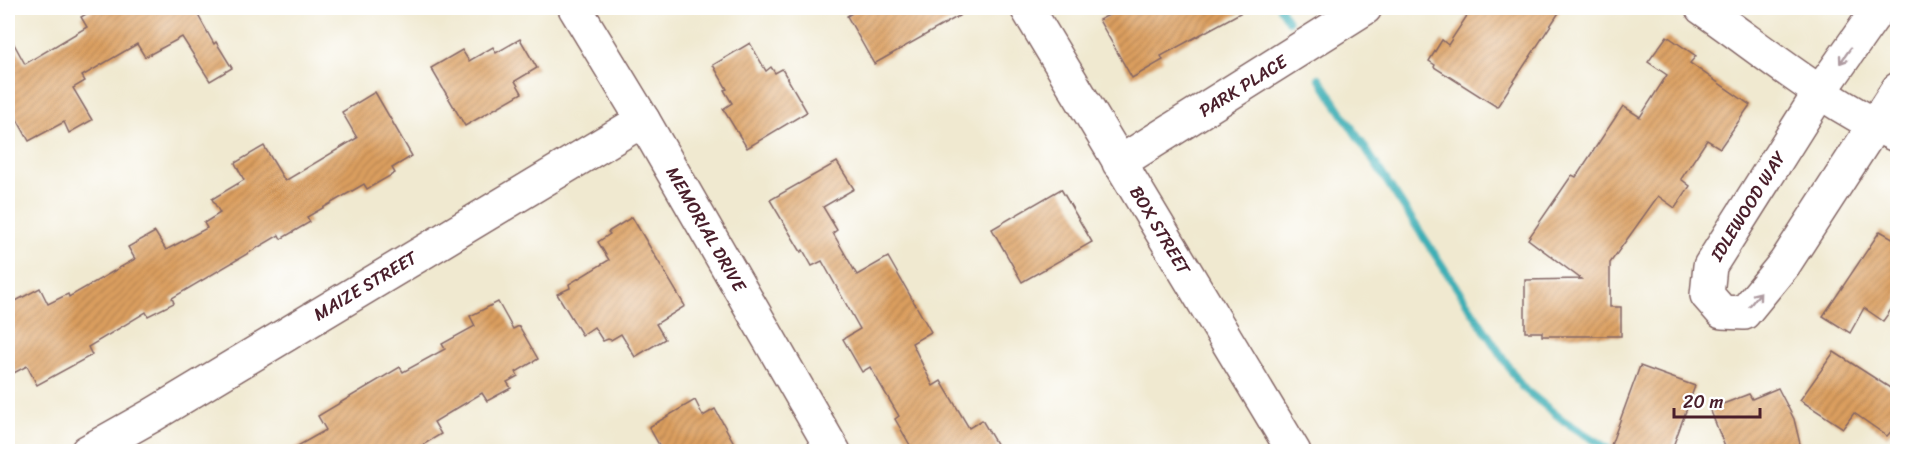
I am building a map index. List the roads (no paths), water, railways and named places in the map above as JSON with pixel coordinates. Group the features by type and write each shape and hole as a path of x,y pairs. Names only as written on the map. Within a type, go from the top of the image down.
{"street":[{"name":"MEMORIAL DRIVE","path":"575,8 643,120 834,452"},
{"name":"BOX STREET","path":"1027,8 1294,452"},
{"name":"PARK PLACE","path":"1119,163 1365,8"},
{"path":"1702,8 1820,92 1885,131"},
{"name":"IDLEWOOD WAY","path":"1879,8 1820,92 1710,266 1707,295 1722,312 1744,313 1785,263 1885,131 1898,88"},
{"name":"MAIZE STREET","path":"87,452 151,416 643,120"}],"waterway":[{"path":"1280,8 1288,21"},
{"path":"1319,78 1522,387 1564,421 1613,452"}]}
